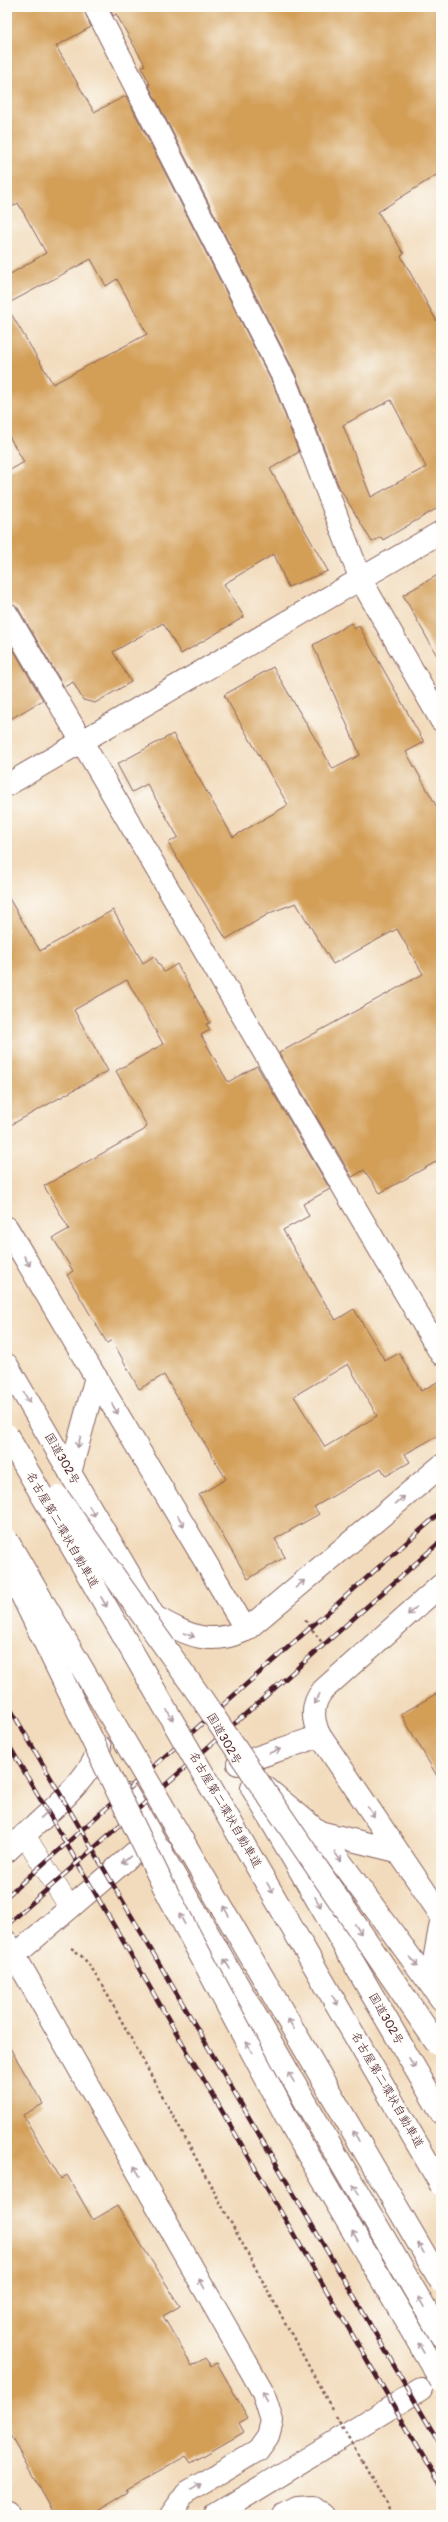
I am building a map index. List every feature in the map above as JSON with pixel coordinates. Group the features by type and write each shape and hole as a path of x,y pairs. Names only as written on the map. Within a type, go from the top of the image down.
{"main road":[{"path":"95,7 285,381 360,580 441,720"},
{"path":"7,785 441,532"},
{"path":"7,614 441,1354"},
{"path":"7,1228 246,1630"},
{"name":"国道302号","path":"7,1365 155,1617 238,1764 441,2113"},
{"path":"70,1473 96,1377"},
{"path":"7,1426 202,1699 441,2052"},
{"name":"名古屋第二環状自動車道","path":"7,1436 441,2185"},
{"path":"155,1617 189,1636 212,1639 234,1635 246,1630 441,1466"},
{"path":"7,1540 441,2282"},
{"path":"7,1566 163,1885 294,2130 441,2381"},
{"path":"441,1585 343,1672 318,1697 314,1706 316,1728 320,1736 441,1916"},
{"path":"7,1588 162,1851 441,2336"},
{"path":"238,1764 320,1736"},
{"path":"7,1851 79,1781 95,1761 100,1747"},
{"path":"238,1764 319,1832 435,1991"},
{"path":"319,1832 397,1851"},
{"path":"162,1851 134,1853 43,1931 10,1953 259,2385 269,2406 272,2421 268,2436 258,2450 186,2493 170,2515"},
{"path":"435,1991 441,1922"},
{"path":"215,2515 421,2389"},
{"path":"284,2515 297,2508 313,2507 323,2515"}],"lane":[{"path":"24,1834 70,1908"}],"path":[{"path":"286,1596 343,1672"},
{"path":"43,1931 77,1952 96,1976 336,2417 392,2515"}],"building":[{"path":"7,7 83,7 91,27 56,46 94,112 126,96 274,386 299,452 270,469 328,571 288,587 274,554 224,584 244,617 181,654 163,623 113,652 131,682 95,703 83,700 73,682 64,687 18,608 7,602 7,472 24,462 7,433 7,307 53,384 147,334 117,279 106,286 91,259 7,304 7,276 46,253 18,203 7,210"},
{"path":"109,7 441,7 441,172 378,212 404,254 401,256 441,329 441,506 383,540 381,537 372,542 339,487 296,375 148,84 150,84 141,67 145,65 116,14 113,16","holes":["391,400 426,467 371,497 343,425"]},
{"path":"441,573 441,663 403,595"},
{"path":"351,623 354,629 359,626 424,742 406,752 441,814 441,1159 380,1193 364,1170 352,1177 279,1053 423,974 397,929 333,964 296,903 272,912 226,939 168,843 178,837 147,784 132,792 117,764 173,734 233,837 288,805 224,695 273,667 333,769 360,755 313,645"},
{"path":"7,639 43,700 7,721"},
{"path":"7,895 40,951 113,910 143,963 154,956 164,972 177,964 210,1023 206,1024 210,1030 201,1035 228,1082 257,1066 330,1189 303,1204 309,1216 283,1230 336,1320 354,1309 385,1361 399,1353 421,1391 441,1380 441,1434 405,1454 410,1462 386,1476 381,1468 314,1507 319,1514 275,1539 285,1557 248,1579 199,1495 226,1479 164,1375 139,1389 112,1340 107,1343 67,1275 73,1271 53,1238 69,1229 44,1186 144,1130 147,1126 116,1071 163,1044 127,980 74,1010 108,1071 7,1127","holes":["348,1364 377,1416 325,1447 294,1396"]},
{"path":"441,1691 441,1783 401,1714"},
{"path":"7,2043 43,2104 23,2115 61,2179 67,2175 93,2220 117,2206 180,2306 163,2316 192,2366 205,2358 211,2366 217,2363 248,2418 239,2423 244,2432 191,2463 186,2456 126,2490 128,2493 90,2515 55,2515 7,2430"}],"railway":[{"path":"7,1896 441,1512"},
{"path":"7,1925 441,1541"},
{"path":"7,1703 441,2446"},
{"path":"7,1742 441,2487"}]}
